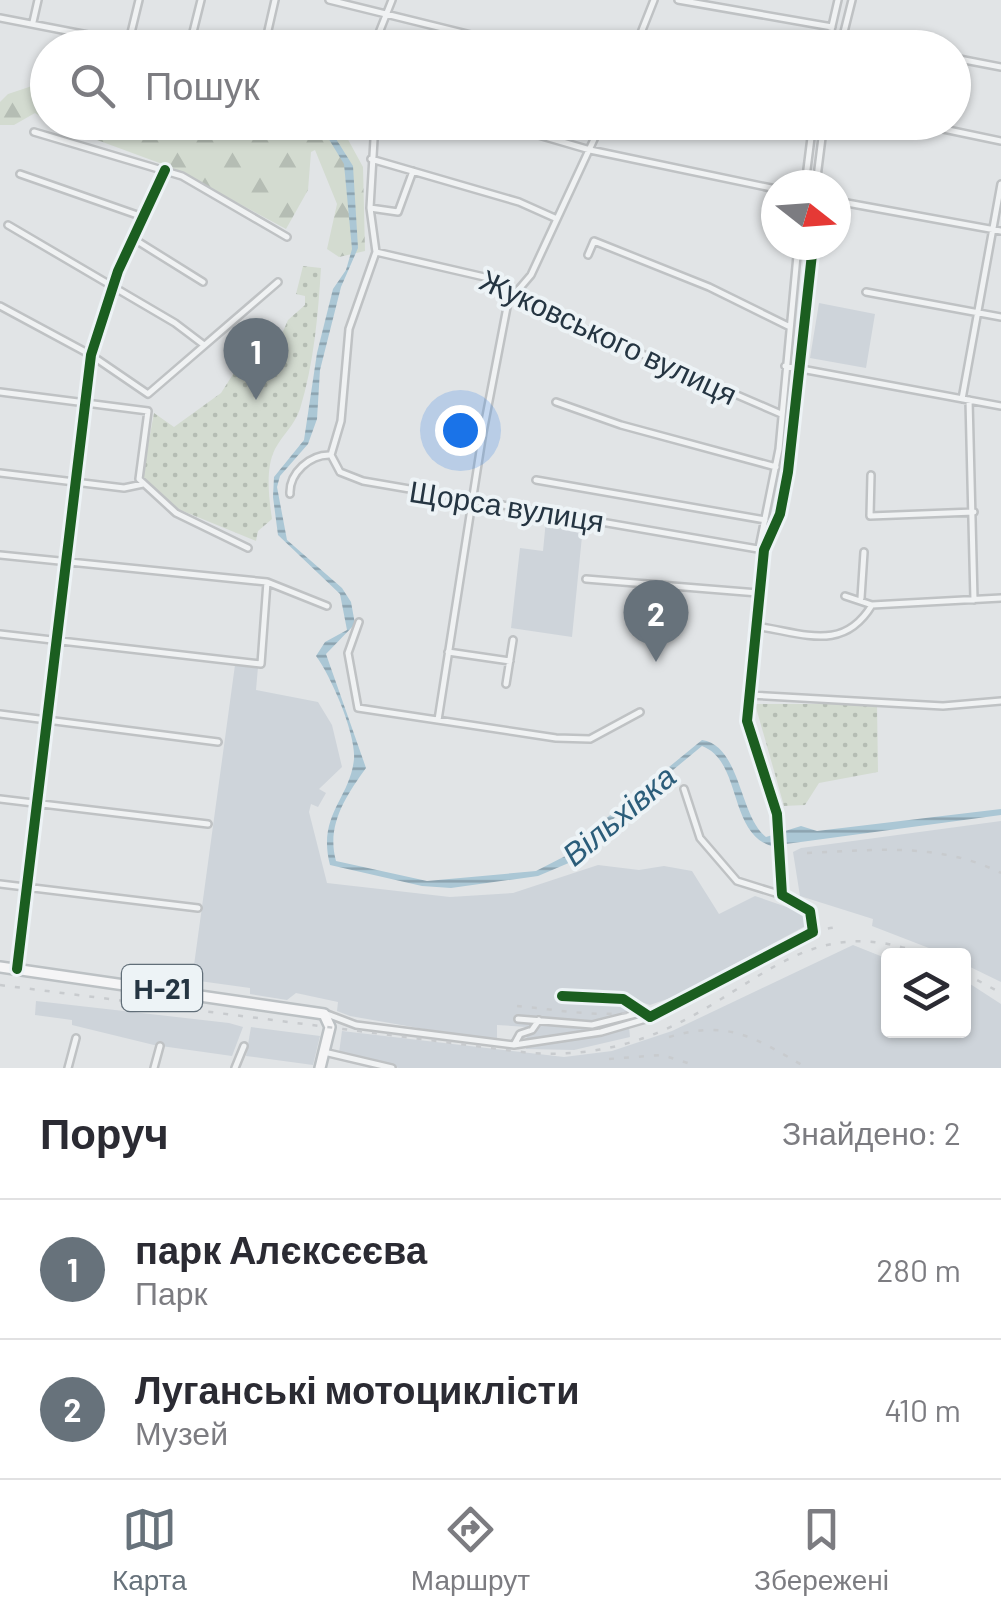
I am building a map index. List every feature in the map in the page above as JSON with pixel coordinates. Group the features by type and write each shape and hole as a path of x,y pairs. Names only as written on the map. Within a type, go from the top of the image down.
{"main road":[{"name":"Н-21","path":"0,967 324,1014"},
{"path":"320,1068 330,1027 324,1014"}],"street":[{"path":"33,22 38,0"},
{"path":"132,30 139,0"},
{"path":"194,30 202,0"},
{"path":"268,30 275,0"},
{"path":"329,0 454,30"},
{"path":"381,30 392,0"},
{"path":"642,30 654,0"},
{"path":"678,0 832,27"},
{"path":"831,30 838,0"},
{"path":"846,30 852,0"},
{"path":"0,18 71,30"},
{"path":"971,61 1001,67"},
{"path":"971,135 1001,141"},
{"path":"61,140 182,176 287,237"},
{"path":"290,494 290,485 306,462 331,455 341,421 349,329 376,252 370,208 373,140"},
{"path":"556,140 761,187"},
{"path":"438,720 502,326 513,295 531,275 594,140"},
{"path":"808,170 811,140"},
{"path":"818,170 822,140"},
{"path":"371,159 519,202 558,219"},
{"path":"18,970 91,355 114,286 164,170"},
{"path":"370,208 398,212 413,171"},
{"path":"20,174 143,217"},
{"path":"974,600 974,512 965,399 997,230 1001,184"},
{"path":"851,204 997,230"},
{"path":"8,226 114,286 204,345"},
{"path":"134,240 203,282"},
{"path":"588,255 594,242 709,287 788,326"},
{"name":"Жуковського вулиця","path":"376,252 492,278 513,295 698,381 781,414"},
{"path":"782,895 777,814 746,721 796,260"},
{"path":"762,549 780,514 788,472 812,260"},
{"path":"0,306 91,355 148,394 278,282"},
{"path":"866,292 1001,318"},
{"path":"785,366 1001,406"},
{"path":"0,392 148,411 139,456 143,484 176,513 248,548"},
{"path":"556,402 621,425 776,467"},
{"name":"Щорса вулиця","path":"331,455 340,472 349,477 471,502 762,549"},
{"path":"0,472 138,488 143,484"},
{"path":"870,475 870,516 974,512"},
{"path":"536,480 765,520"},
{"path":"861,598 864,552"},
{"path":"0,554 238,582 267,582 327,606"},
{"path":"586,579 758,593"},
{"path":"0,634 261,664 267,582"},
{"path":"845,596 872,604 1001,598"},
{"path":"756,626 838,637 855,628 872,604"},
{"path":"359,622 348,653 352,696 358,708 516,734 590,739 640,712"},
{"path":"506,684 513,640"},
{"path":"448,652 510,661"},
{"path":"750,695 943,706 1001,702"},
{"path":"0,714 218,742"},
{"path":"324,1014 356,1024 514,1045 601,1032 650,1018 813,932 810,911 782,895 737,881 700,838 684,789"},
{"path":"0,799 208,824"},
{"path":"0,884 198,908"},
{"path":"562,996 623,1000 650,1018"},
{"path":"518,1020 592,1024 640,1013"},
{"path":"514,1045 520,1034 532,1030 539,1020"},
{"path":"68,1068 76,1038"},
{"path":"154,1068 160,1046"},
{"path":"234,1068 244,1046"},
{"path":"324,1052 392,1068"}],"shaded area":[{"path":"819,303 875,314 866,368 810,358"},
{"path":"546,520 583,526 572,637 511,628 520,548 543,551"},
{"path":"235,665 258,667 256,690 318,702 332,725 342,767 319,789 326,793 318,807 311,804 309,812 327,883 450,897 513,893 598,865 639,870 664,866 692,871 719,914 755,896 807,914 809,924 676,996 650,1005 626,997 630,1037 574,1050 526,1049 527,1027 497,1025 497,1038 464,1036 350,1016 337,1011 338,1002 296,993 287,1000 250,994 250,988 192,980"},
{"path":"1001,821 1001,982 971,967 971,948 929,948 872,926 873,919 800,896 793,852"},
{"path":"853,945 881,956 881,1038 971,1038 971,985 1001,1004 1001,1068 399,1068 339,1053 342,1031 564,1057 612,1051 672,1031"},
{"path":"36,1001 243,1027 232,1056 154,1045 72,1025 72,1020 35,1015"},
{"path":"251,1027 320,1036 313,1065 246,1056"}],"green space":[{"path":"30,87 30,116 14,125 0,125 0,102 8,94"},
{"path":"97,140 348,140 363,167 365,251 339,257 327,249 337,204 315,150 311,152 308,190 286,229 173,168"},
{"path":"303,266 321,268 312,357 300,409 272,457 272,519 258,531 256,541 178,509 142,478 154,413 174,427 221,393 246,354 277,345 288,320 305,305 305,296 296,294"},
{"path":"755,704 877,704 878,772 819,783 805,805 784,806"}],"water":[{"name":"Вільхівка","path":"329,140 337,140 353,166 358,248 341,287 320,370 317,419 308,444 280,476 277,487 287,540 342,588 351,602 355,624 326,654 366,768 345,800 336,823 336,861 427,881 536,871 575,851 603,821 702,740 725,755 750,814 766,837 801,826 817,831 1001,809 1001,815 771,846 748,827 724,766 702,746 604,827 571,862 538,876 451,888 422,886 330,865 328,833 351,773 354,748 341,706 316,656 325,642 347,630 340,594 278,535 273,497 274,477 304,440 317,353 333,289 346,270 352,249 344,164"}],"railway":[{"path":"807,853 930,852 978,863 1001,873"},
{"path":"517,1006 591,1013 647,1010 686,995 792,938 840,927"},
{"path":"0,985 530,1053 565,1053 600,1050 666,1029 789,959 819,947 851,942 901,948"},
{"path":"971,977 1001,993"},
{"path":"669,1037 709,1030 741,1034 807,1068"},
{"path":"609,1059 662,1055 697,1066"}],"cycle path":[{"path":"17,969 91,355 118,271 165,170"},
{"path":"562,996 623,999 650,1017 813,932 810,911 782,895 777,814 747,721 764,550 780,514 788,472 811,260"}],"place":[{"name":"парк Алєксєєва","path":"256,400"},
{"name":"Луганські мотоциклісти","path":"656,662"}]}
